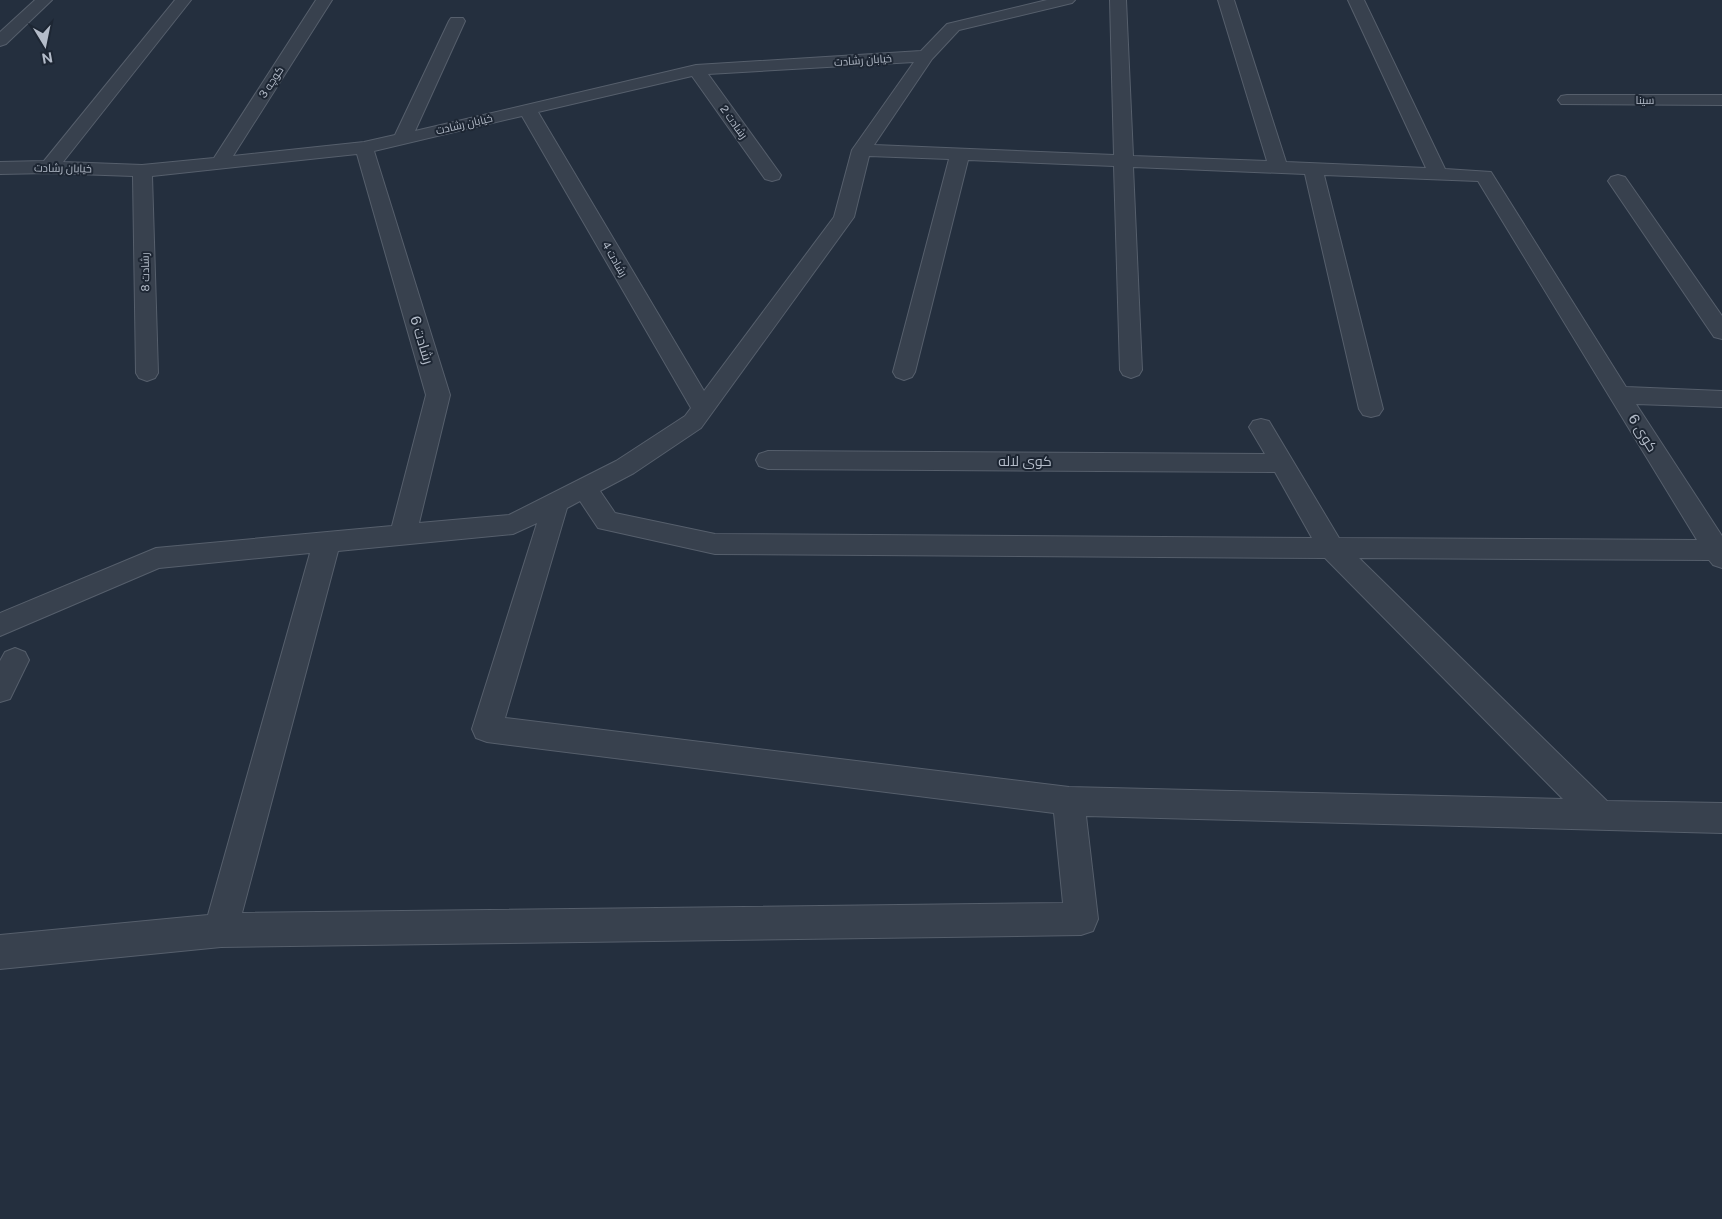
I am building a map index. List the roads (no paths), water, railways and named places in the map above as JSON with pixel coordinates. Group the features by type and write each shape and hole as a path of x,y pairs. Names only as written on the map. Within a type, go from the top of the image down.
{"street":[{"path":"0,42 44,0"},
{"path":"49,167 183,0"},
{"name":"کوچه 3","path":"219,164 324,0"},
{"path":"953,27 1066,0"},
{"path":"1118,0 1131,370"},
{"path":"1226,0 1278,167"},
{"path":"1356,0 1438,174"},
{"path":"0,625 156,558 513,524 633,462 694,422 844,217 861,150 926,56 969,7"},
{"path":"402,139 458,21"},
{"name":"خیابان رشادت","path":"0,168 49,167 142,171 364,148 696,70 926,56"},
{"name":"رشادت 2","path":"696,70 772,174"},
{"name":"سینا","path":"1567,100 1722,100"},
{"name":"رشادت 4","path":"527,109 703,409"},
{"name":"رشادت 6","path":"364,148 438,395 403,534"},
{"path":"861,150 1484,176 1619,395"},
{"path":"904,372 960,154"},
{"path":"1313,168 1371,409"},
{"name":"رشادت 8","path":"142,171 147,373"},
{"path":"1618,181 1722,332"},
{"name":"کوی 6","path":"1619,395 1722,399"},
{"name":"کوی 6","path":"1619,395 1719,554"},
{"path":"1261,427 1331,547 1600,814"},
{"name":"کوی لاله","path":"768,460 1282,463"},
{"path":"584,488 607,521 715,544 1331,547 1719,554"},
{"path":"556,502 487,729 1069,801 1722,818"},
{"path":"221,930 327,541"},
{"path":"0,690 15,660"},
{"path":"0,952 221,930 1081,919 1069,801"}]}
